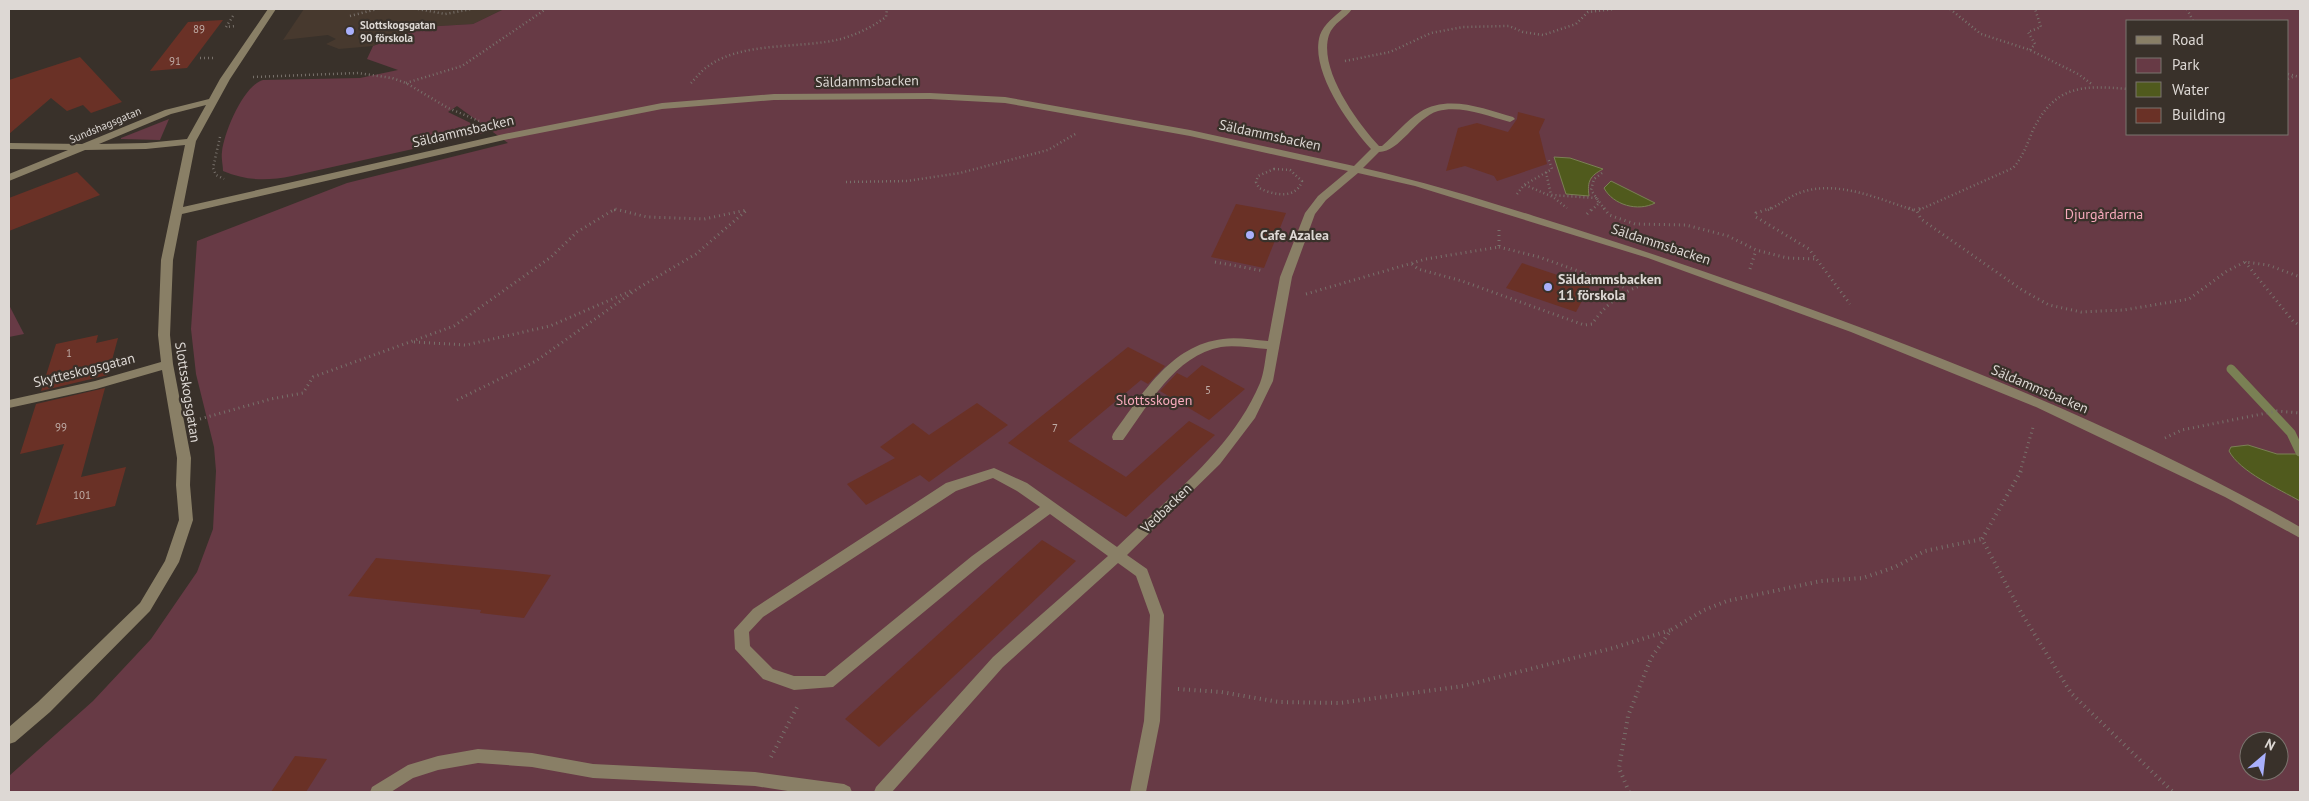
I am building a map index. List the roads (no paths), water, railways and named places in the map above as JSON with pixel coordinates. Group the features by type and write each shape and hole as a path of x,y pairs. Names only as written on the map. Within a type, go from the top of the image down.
{"street":[{"name":"Slottsskogsgatan","path":"9,737 44,707 145,607 172,562 186,520 183,485 184,458 166,364 164,335 167,260 192,141 212,101 272,9"},
{"path":"1348,9 1328,29 1324,37 1326,64 1344,105 1360,133 1376,149"},
{"name":"Säldammsbacken","path":"177,212 504,137 683,104 774,98 966,97 1005,100 1102,116 1356,168 1418,183 1678,265 1855,329 2040,404 2230,492 2300,533"},
{"name":"Sundshagsgatan","path":"9,178 168,112 212,101"},
{"name":"Vedbacken","path":"882,792 998,662 1118,556 1215,461 1251,415 1267,381 1286,275 1311,211 1322,198 1376,149 1385,149 1428,112 1438,108 1457,107 1510,119"},
{"path":"9,146 164,146 192,141"},
{"path":"1118,437 1161,380 1180,362 1200,350 1221,343 1273,346"},
{"name":"Skytteskogsgatan","path":"9,404 104,382 166,364"},
{"path":"1050,507 977,560 828,682 794,683 768,674 743,649 741,630 758,613 950,486 994,473 1022,487 1050,507 1118,556 1142,573 1157,615 1152,721 1138,792"},
{"path":"378,792 408,772 438,763 478,756 532,760 593,771 759,780 844,792"}],"water":[{"path":"1554,157 1570,158 1603,169 1590,180 1589,196 1566,194"},
{"path":"1611,181 1655,203 1648,206 1634,207 1620,203 1613,199 1604,188"},
{"path":"2248,445 2277,454 2300,454 2300,501 2251,473 2234,459 2229,451 2231,447"}],"waterway":[{"path":"2231,369 2291,433 2300,452"}],"place":[{"name":"Slottskogsgatan 90 förskola","path":"350,31"},
{"name":"Cafe Azalea","path":"1250,235"},
{"name":"Säldammsbacken 11 förskola","path":"1548,287"}],"park label":[{"name":"Djurgårdarna","path":"2104,214"},
{"name":"Slottsskogen","path":"1154,400"}]}
